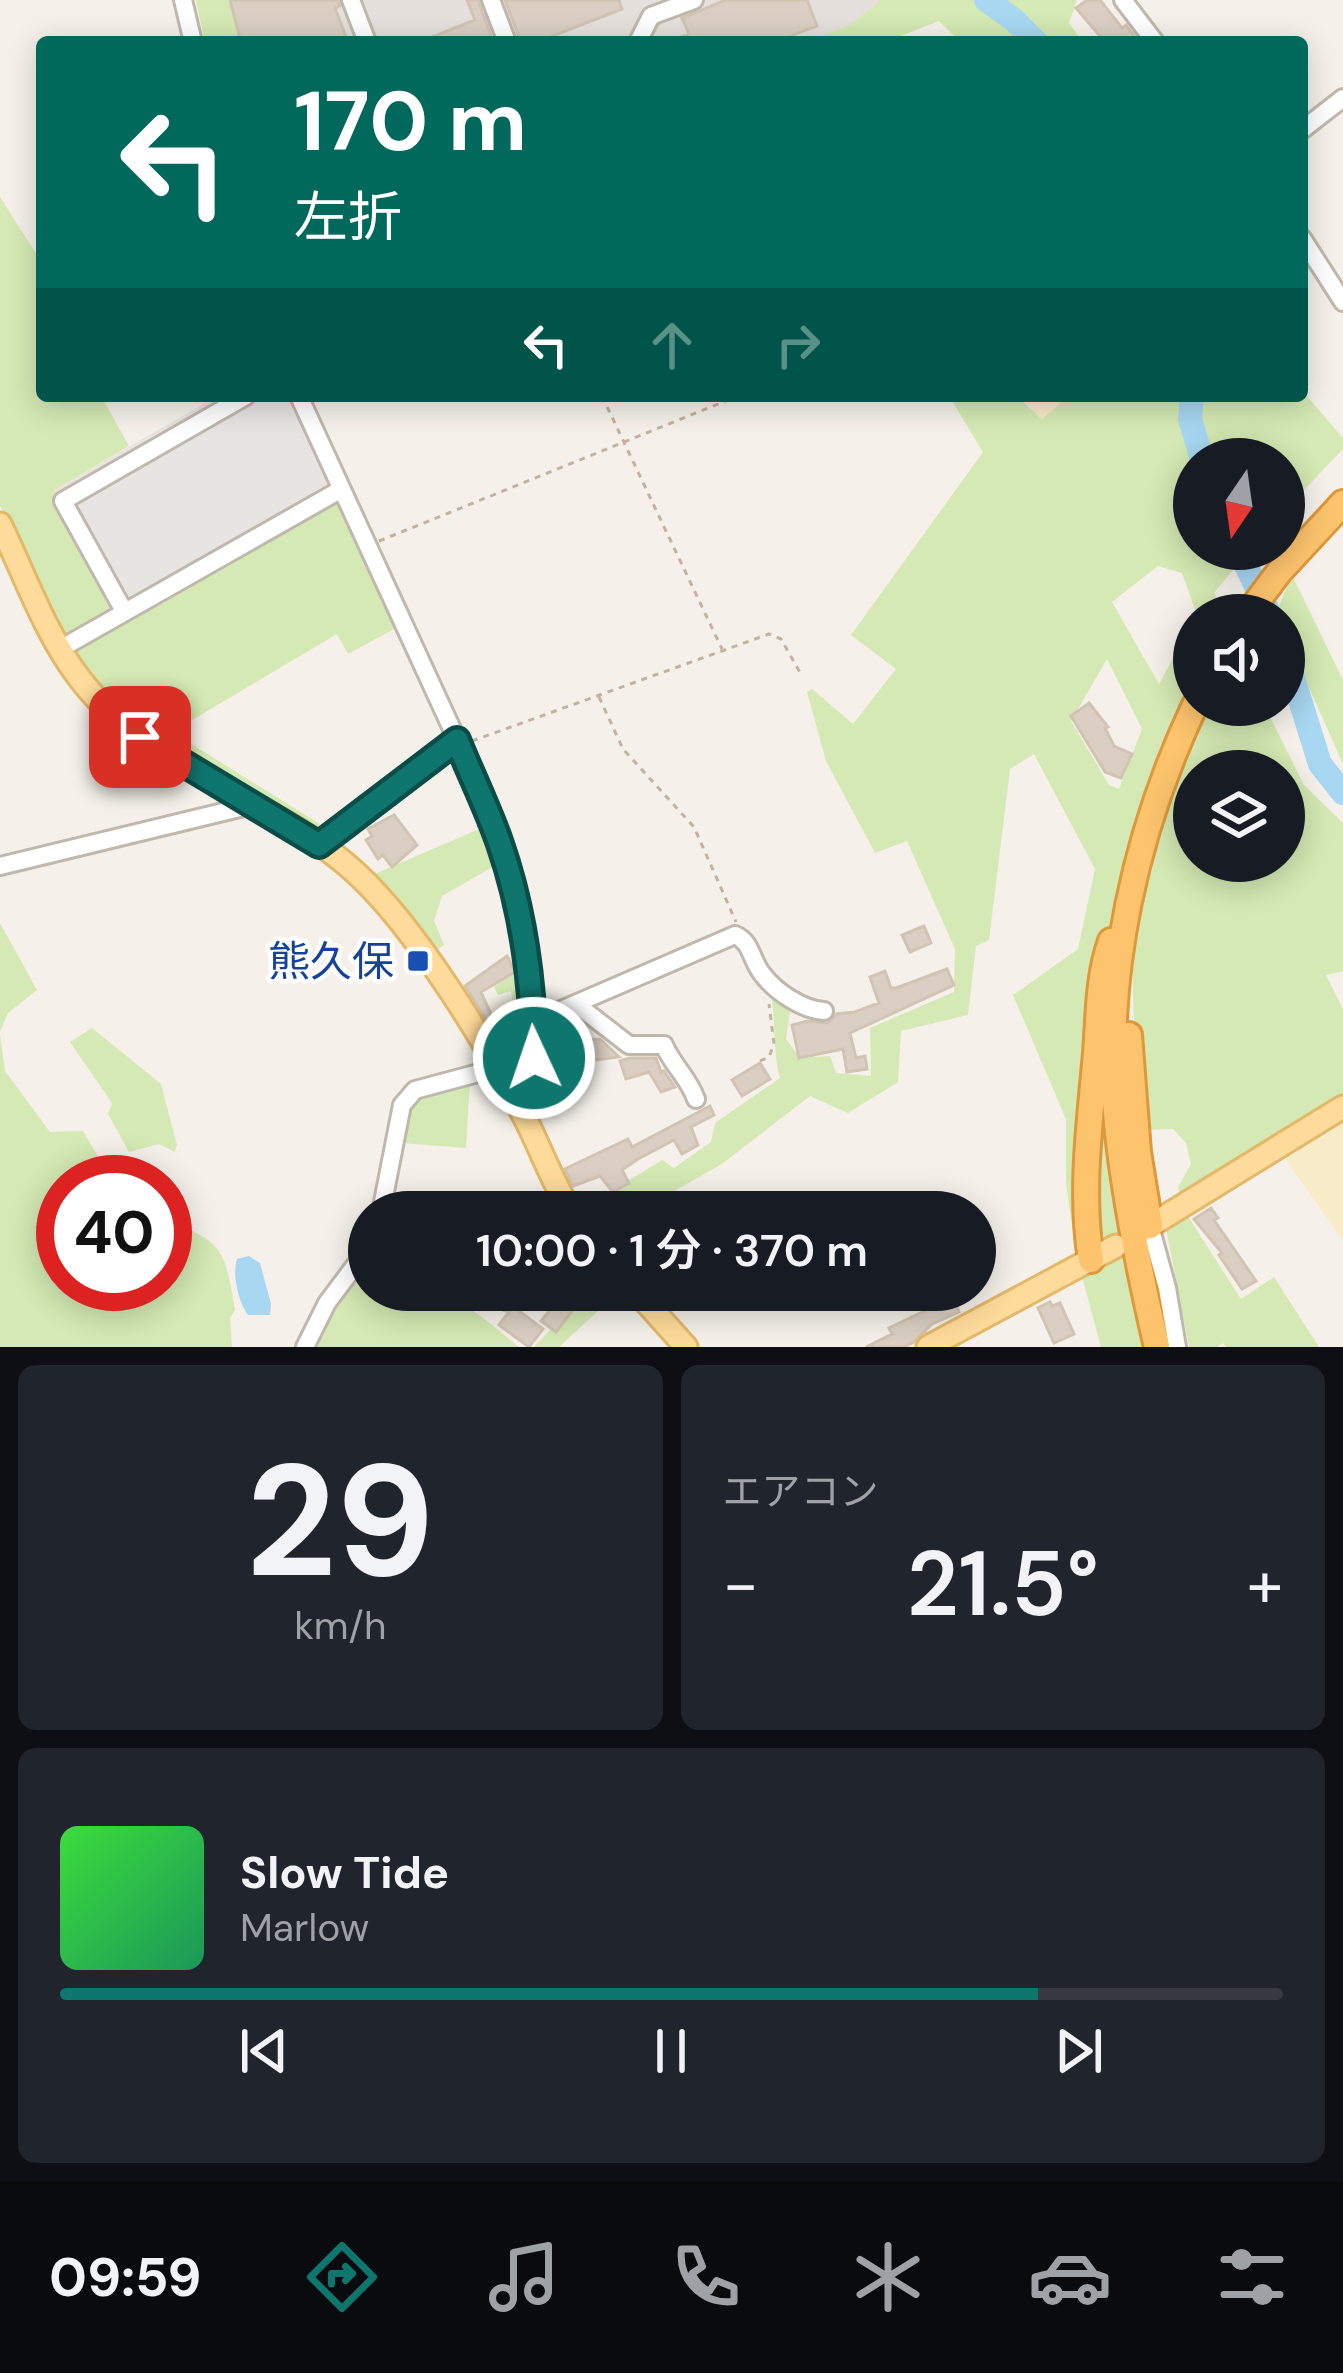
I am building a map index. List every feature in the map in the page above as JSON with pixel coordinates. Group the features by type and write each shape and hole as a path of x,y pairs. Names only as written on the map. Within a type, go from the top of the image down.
{"highway":[{"path":"1263,594 1343,503"},
{"path":"1157,1347 1132,1227 1115,1108 1115,1013 1127,913 1156,796 1186,726"},
{"path":"1127,913 1145,1229"},
{"path":"1091,1260 1085,1167 1101,984 1106,953 1127,913"}],"main road":[{"path":"0,524 60,649 115,717 170,757 319,845 355,871 400,922 497,1068 560,1191"},
{"path":"1145,1229 1343,1107"},
{"path":"928,1347 1116,1246"},
{"path":"654,1311 686,1347"}],"street":[{"path":"183,0 192,36"},
{"path":"351,0 365,36"},
{"path":"490,0 505,36"},
{"path":"648,8 694,0"},
{"path":"1124,0 1151,36"},
{"path":"1308,125 1343,98"},
{"path":"1308,247 1343,302"},
{"path":"124,611 63,501 236,402"},
{"path":"302,402 500,844 524,939 533,1022 529,1125"},
{"path":"60,649 340,490"},
{"path":"319,845 458,743"},
{"path":"0,866 252,805"},
{"path":"533,1022 729,936 741,936 760,973 805,1007 824,1011"},
{"path":"576,1004 629,1045 664,1046 670,1060 688,1076 696,1099"},
{"path":"385,1191 402,1106 415,1090 497,1068"},
{"path":"1145,1229 1167,1288 1177,1347"},
{"path":"305,1347 327,1303 348,1275"}],"path":[{"path":"605,402 723,651"},
{"path":"366,546 723,402"},
{"path":"458,743 775,635 782,639 802,676"},
{"path":"598,696 622,748 694,826 741,936"},
{"path":"760,973 773,1018 774,1043 769,1057 760,1061"}],"shaded area":[{"path":"196,0 887,0 845,36 204,36"},
{"path":"207,402 294,402 337,499 125,618 54,490"}],"green space":[{"path":"196,0 229,0 244,36 204,36"},
{"path":"881,0 1077,0 1069,23 1079,36 955,36 939,21 900,36 822,36 851,24"},
{"path":"0,197 36,254 36,402 104,402 129,446 55,490 118,606 66,639 0,506"},
{"path":"1308,397 1343,438 1343,449 1305,489 1305,438 1173,438 1173,570 1233,570 1215,594 1190,594 1182,573 1158,566 1112,602 1159,684 1173,658 1173,724 1133,833 1106,994 1148,1347 1101,1347 1076,1254 1066,1184 1066,1119 1013,995 1078,949 1095,869 1034,754 1010,769 989,940 976,946 968,1015 901,1031 898,1082 848,1113 810,1096 722,1164 674,1191 612,1191 662,1160 674,1168 711,1142 715,1123 780,1078 770,992 791,1005 786,1039 800,1058 830,1056 836,1073 871,1076 870,1028 954,992 955,949 907,841 875,853 826,761 807,692 812,689 853,724 896,669 851,635 983,452 953,402 1024,402 1042,419 1061,402 1308,402","holes":["1107,659 1142,729 1119,789 1109,785 1071,721"]},
{"path":"337,499 396,628 348,654 337,634 172,732 320,824 314,833 118,711 70,652"},
{"path":"1292,575 1301,594 1284,594"},
{"path":"1305,602 1343,680 1343,764 1305,678"},
{"path":"1200,726 1274,726 1286,750 1191,750"},
{"path":"1305,786 1343,823 1343,971 1326,975 1343,1009 1343,1101 1182,1200 1178,1187 1191,1164 1186,1143 1173,1129 1143,1130 1134,1032 1133,959 1139,906 1173,793 1173,882 1305,882"},
{"path":"484,827 496,865 442,896 434,921 444,945 430,955 370,876"},
{"path":"0,923 37,990 8,1013 0,1032"},
{"path":"517,952 526,1042 524,1075 510,1078 496,1054 521,1046 511,991 498,995 494,987 517,972 510,954"},
{"path":"92,1028 161,1084 175,1152 159,1144 129,1152 108,1114 112,1103 70,1042"},
{"path":"0,1034 5,1071 50,1132 83,1131 97,1155 36,1155 36,1311 192,1311 192,1232 210,1242 224,1261 235,1310 230,1318 232,1347 0,1347"},
{"path":"470,1081 466,1148 402,1143 410,1111 420,1095"},
{"path":"1187,1215 1241,1299 1274,1277 1319,1347 1226,1347 1223,1343 1189,1347 1166,1228"},
{"path":"348,1288 348,1311 474,1311 519,1347 312,1347 319,1327"},
{"path":"568,1311 598,1311 559,1347 534,1347"}],"sand":[{"path":"1024,402 1061,402 1042,419"},
{"path":"1343,1122 1343,1240 1285,1159"}],"water":[{"path":"249,1256 260,1263 270,1315 248,1315 241,1303 237,1259"}],"building":[{"path":"230,0 338,0 340,6 335,8 346,36 239,36"},
{"path":"467,0 478,0 491,36 435,36 475,20"},
{"path":"505,0 619,0 622,9 552,36 519,36"},
{"path":"726,0 807,0 817,26 790,36 684,36 689,34 682,18"},
{"path":"1087,0 1100,0 1134,36 1100,36 1076,8"},
{"path":"1089,703 1108,727 1114,746 1132,754 1121,778 1105,772 1071,716"},
{"path":"394,815 417,845 392,867 383,855 378,859 366,840 372,836 368,829"},
{"path":"924,926 931,943 910,952 902,935"},
{"path":"507,956 515,972 481,992 495,1023 512,1017 519,1043 504,1048 465,986"},
{"path":"947,969 954,985 850,1033 856,1058 865,1056 867,1069 847,1072 843,1049 799,1058 792,1025 828,1023 836,1014 879,1003 870,977 885,971 891,988 896,988"},
{"path":"600,1039 619,1057 578,1062 575,1042"},
{"path":"656,1058 675,1087 661,1092 649,1072 626,1079 620,1061"},
{"path":"760,1063 770,1079 742,1096 732,1080"},
{"path":"710,1106 714,1115 691,1127 698,1145 682,1154 674,1140 638,1159 622,1170 629,1183 615,1191 600,1176 573,1186 565,1169 628,1139 632,1147"},
{"path":"1211,1208 1218,1218 1214,1220 1256,1281 1242,1289 1222,1253 1194,1219"},
{"path":"1050,1302 1052,1306 1060,1303 1074,1334 1054,1343 1038,1308"},
{"path":"519,1311 543,1329 529,1347 499,1325 509,1312"},
{"path":"549,1311 572,1311 556,1332 541,1321"},
{"path":"925,1311 959,1312 932,1324 904,1347 866,1347 892,1334 889,1328"}],"waterway":[{"path":"986,0 1030,36"},
{"path":"1191,402 1196,438"},
{"path":"1248,570 1260,594"},
{"path":"1305,716 1320,764 1343,793"}],"place":[{"name":"熊久保","path":"418,961"}],"route":[{"path":"140,737 319,845 457,740 500,844 514,892 529,974 534,1058"}]}
